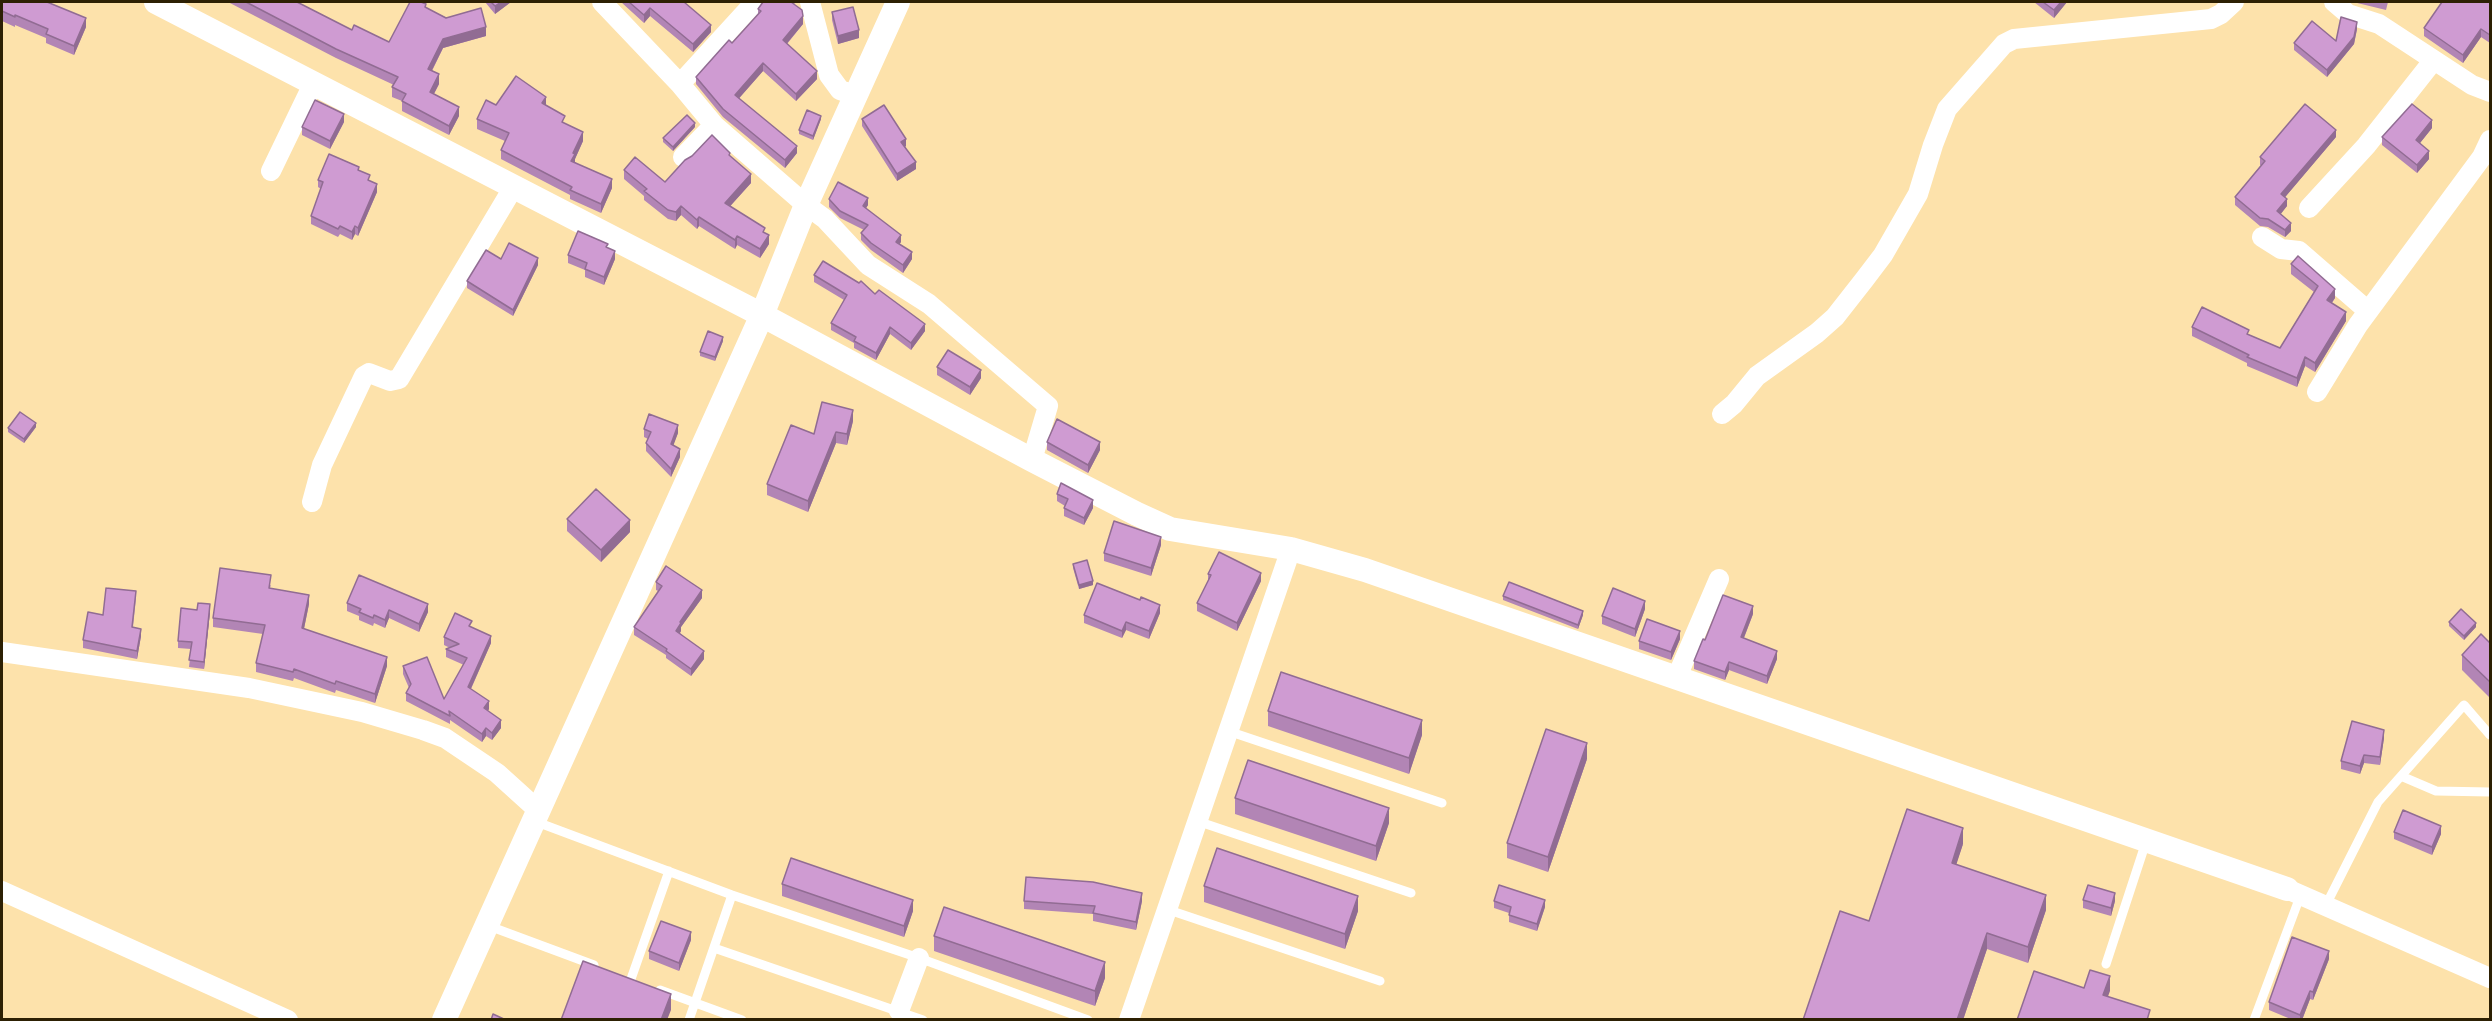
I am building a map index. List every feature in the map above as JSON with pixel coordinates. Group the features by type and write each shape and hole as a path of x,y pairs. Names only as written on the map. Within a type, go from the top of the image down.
{"street":[{"path":"156,2 762,315 1032,460 1170,529 1291,549 1365,570 2145,842 2294,891 2490,978"},
{"path":"602,2 680,84 714,125 825,219 868,265 929,304 1048,406 1032,460"},
{"path":"680,84 755,2"},
{"path":"810,2 829,75 840,90 857,96"},
{"path":"444,1020 762,315 806,205 898,2"},
{"path":"1722,414 1734,404 1756,376 1829,322 1864,280 1883,255 1918,194 1947,109 2004,44 2014,39 2211,19 2221,14 2234,2"},
{"path":"2334,2 2348,14 2379,24 2472,85 2490,92"},
{"path":"2308,208 2366,146 2433,61"},
{"path":"271,171 313,84"},
{"path":"683,157 714,125"},
{"path":"2316,392 2368,311 2482,157 2490,140"},
{"path":"312,502 322,465 364,376 369,373 390,381 399,379 513,188"},
{"path":"2262,237 2281,249 2300,251 2368,311"},
{"path":"1129,1020 1291,549"},
{"path":"1676,679 1719,579"},
{"path":"2,652 249,688 362,712 413,727 445,738 497,773 537,816"},
{"path":"2,891 288,1020"},
{"path":"898,1015 919,958"}],"lane":[{"path":"2326,905 2378,802 2464,705 2490,735"},
{"path":"1227,730 1442,803"},
{"path":"2401,776 2436,791 2490,792"},
{"path":"537,816 732,895 919,958 1088,1020"},
{"path":"1196,820 1411,893"},
{"path":"2106,964 2145,842"},
{"path":"631,979 669,871"},
{"path":"2254,1020 2294,891"},
{"path":"689,1020 732,895"},
{"path":"1166,909 1380,981"},
{"path":"487,925 609,971"},
{"path":"714,948 898,1015 923,1020"},
{"path":"620,975 641,983"},
{"path":"652,987 742,1020"}],"building":[{"path":"2,2 47,2 86,18 74,46 46,34 48,29 2,11"},
{"path":"246,2 297,2 352,30 354,25 389,42 410,2 426,4 425,7 446,18 481,8 486,27 443,39 428,69 439,74 430,92 459,107 449,126 402,101 406,94 392,87 398,77 336,49"},
{"path":"629,2 684,2 711,25 693,44 650,8 644,15"},
{"path":"763,2 791,2 802,10 803,16 783,40 817,71 796,94 763,63 735,95 797,146 785,160 723,109 696,77 729,40 732,43 761,11 758,9"},
{"path":"2043,2 2061,2 2054,10"},
{"path":"2442,2 2490,2 2490,35 2481,29 2463,55 2424,28"},
{"path":"853,7 859,30 838,36 832,12"},
{"path":"2341,17 2357,22 2354,37 2327,70 2294,43 2312,21 2336,41"},
{"path":"516,76 546,97 542,103 565,116 562,122 583,132 571,161 612,179 601,204 570,190 572,187 501,150 509,133 477,119 486,100 496,105"},
{"path":"315,100 344,114 330,141 302,127"},
{"path":"2305,104 2336,130 2281,194 2287,199 2277,211 2291,223 2285,230 2268,219 2260,218 2235,197 2265,161 2260,157"},
{"path":"2412,104 2432,120 2416,140 2429,151 2417,165 2382,137"},
{"path":"884,105 906,139 901,142 916,162 897,174 862,119"},
{"path":"807,110 821,116 813,136 799,130"},
{"path":"687,115 695,123 673,147 663,138"},
{"path":"712,135 730,153 729,155 751,174 725,203 765,228 763,232 769,235 760,249 737,236 735,240 699,217 697,220 681,206 676,212 668,210 644,191 647,189 624,170 635,157 665,182"},
{"path":"329,154 359,167 358,170 370,175 368,180 377,184 358,228 355,226 352,232 340,226 338,229 311,216 323,182 318,180"},
{"path":"838,182 868,198 863,206 901,235 896,242 912,252 903,265 871,243 861,233 868,225 840,211 829,199"},
{"path":"578,231 608,244 606,247 615,251 604,277 585,269 587,263 568,255"},
{"path":"509,243 538,258 513,310 467,281 486,250 501,259"},
{"path":"2298,256 2335,289 2327,300 2346,312 2315,363 2305,357 2297,378 2247,357 2249,355 2192,327 2202,307 2249,330 2247,334 2280,348 2318,286 2291,264"},
{"path":"823,261 859,283 861,281 875,294 879,290 925,324 911,343 890,327 876,353 854,341 856,337 831,323 847,295 814,275"},
{"path":"708,331 723,337 715,357 700,352"},
{"path":"948,350 981,370 970,387 937,367"},
{"path":"822,402 853,410 847,434 836,432 808,501 767,484 791,425 814,434"},
{"path":"20,412 36,423 24,439 8,428"},
{"path":"649,414 678,425 671,444 680,449 671,469 646,443 651,432 644,429"},
{"path":"1057,419 1100,442 1088,465 1047,442"},
{"path":"1061,483 1093,500 1084,518 1064,508 1068,499 1057,494"},
{"path":"596,489 630,520 601,550 567,519"},
{"path":"1114,521 1161,537 1151,568 1104,553"},
{"path":"1219,552 1261,573 1237,623 1197,603"},
{"path":"1087,560 1093,581 1079,585 1073,564"},
{"path":"666,566 702,590 676,631 704,651 691,669 666,651 667,649 634,627 662,586 656,582"},
{"path":"220,568 271,575 269,588 309,595 302,628 387,657 375,694 336,681 335,684 294,669 293,672 256,663 265,625 213,618"},
{"path":"359,575 428,604 419,624 389,610 385,620 374,615 373,618 347,603"},
{"path":"1509,582 1583,611 1578,625 1503,596"},
{"path":"1097,583 1140,600 1141,597 1160,605 1149,631 1126,622 1122,631 1084,615"},
{"path":"106,588 136,591 132,627 141,629 137,651 83,640 88,612 103,615"},
{"path":"1613,588 1645,601 1635,629 1602,616"},
{"path":"1723,595 1753,606 1741,637 1777,651 1767,676 1729,662 1725,672 1694,661"},
{"path":"198,603 210,604 204,662 189,660 192,642 178,641 181,608 197,610"},
{"path":"2461,609 2476,623 2464,636 2449,622"},
{"path":"455,613 472,621 469,626 491,636 468,687 489,701 484,708 501,720 492,733 486,728 482,734 449,711 450,716 406,693 411,684 403,666 427,657 444,699 467,658 446,649 459,644 444,637"},
{"path":"1647,619 1680,631 1671,652 1639,641"},
{"path":"2481,634 2490,643 2490,682 2462,655"},
{"path":"1281,672 1422,720 1409,758 1268,711"},
{"path":"2352,721 2384,730 2380,757 2364,755 2360,766 2341,761"},
{"path":"1546,729 1587,743 1548,857 1507,843"},
{"path":"1248,760 1389,808 1376,846 1235,798"},
{"path":"1907,809 1963,828 1952,863 2046,895 2028,947 1987,933 1957,1020 1803,1020 1840,911 1869,921"},
{"path":"2403,810 2441,826 2432,847 2394,832"},
{"path":"1217,848 1358,896 1345,934 1204,886"},
{"path":"791,858 913,900 904,926 782,884"},
{"path":"1026,877 1093,882 1142,893 1136,922 1093,913 1095,906 1024,901"},
{"path":"1499,885 1545,900 1537,924 1509,915 1511,907 1494,901"},
{"path":"2088,885 2115,893 2111,908 2083,900"},
{"path":"944,907 1105,962 1095,991 934,936"},
{"path":"661,921 691,932 679,963 649,951"},
{"path":"2292,937 2329,951 2313,992 2310,991 2300,1015 2269,1002"},
{"path":"583,961 671,994 661,1020 561,1020"},
{"path":"2090,970 2110,976 2103,995 2150,1010 2147,1020 2017,1020 2034,971 2084,988"},
{"path":"493,1014 506,1020 491,1020"}]}
